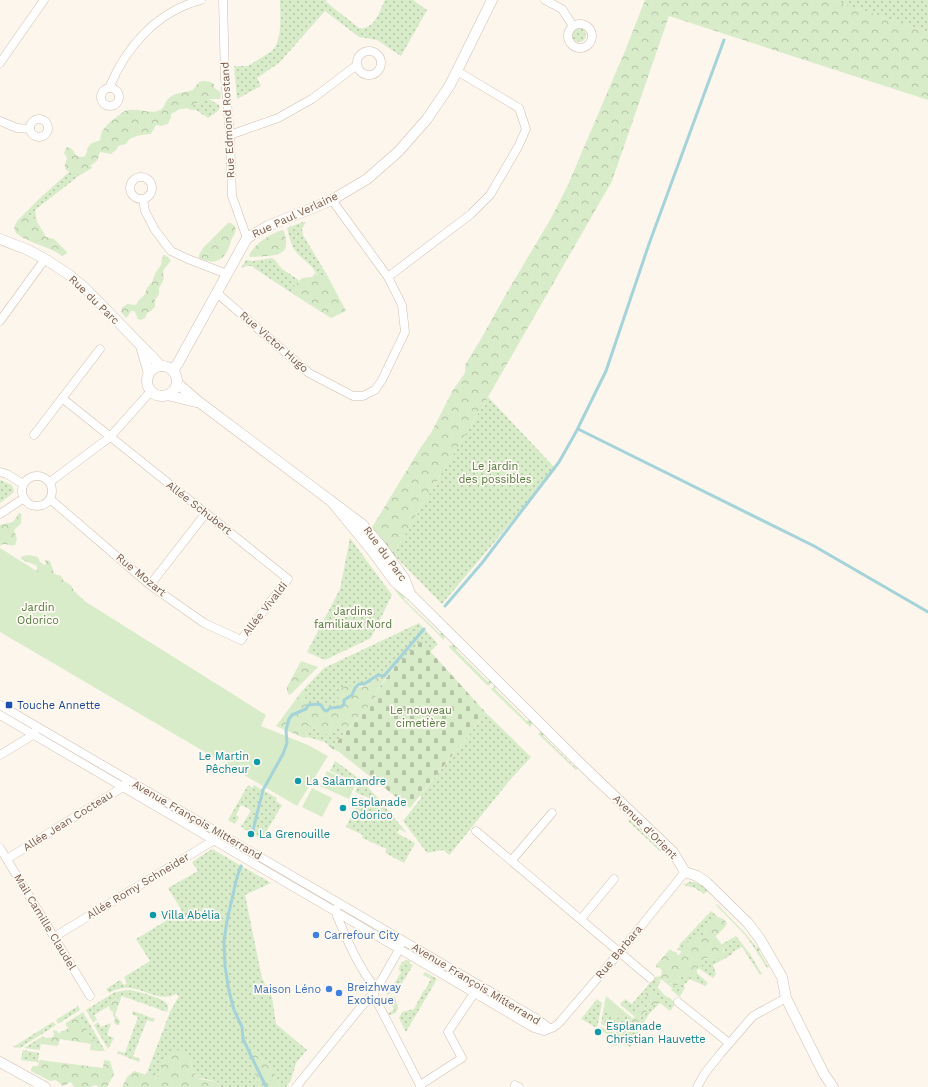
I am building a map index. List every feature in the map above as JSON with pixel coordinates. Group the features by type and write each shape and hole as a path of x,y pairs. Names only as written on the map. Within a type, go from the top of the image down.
{"street":[{"path":"0,63 44,0"},
{"path":"109,88 114,75 131,49 151,26 172,12 201,0"},
{"name":"Rue Edmond Rostand","path":"223,0 225,78 230,135 232,196 247,238"},
{"name":"Rue Paul Verlaine","path":"173,371 247,238 268,226 332,200 367,179 398,152 427,119 450,85 492,0"},
{"path":"545,0 562,9 573,26"},
{"path":"230,135 278,118 312,100 357,65"},
{"path":"388,276 471,214 490,195 518,147 526,129 519,108 457,71"},
{"path":"0,121 17,128 30,129"},
{"path":"143,199 145,211 155,230 171,251 227,274"},
{"name":"Rue Victor Hugo","path":"217,293 309,373 353,396 363,396 375,390 382,380 405,332 402,305 388,276 332,200"},
{"name":"Rue du Parc","path":"0,239 28,250 65,272 84,287 161,366"},
{"path":"0,321 45,259"},
{"name":"Rue du Parc","path":"141,346 149,374"},
{"path":"34,435 100,349"},
{"path":"161,366 169,368 173,371 177,378 177,383 174,390 167,395 158,395 151,391 147,383 149,374 152,370 161,366"},
{"name":"Rue du Parc","path":"177,383 199,402 332,502 373,552 395,582 411,595"},
{"path":"50,482 110,437 151,391"},
{"name":"Rue du Parc","path":"167,395 199,402"},
{"name":"Allée Schubert","path":"62,398 288,579"},
{"path":"0,472 7,474 23,484"},
{"path":"38,476 47,479 50,482 52,490 50,499 42,505 32,505 24,498 22,491 23,484 30,478 38,476"},
{"path":"0,514 24,498"},
{"name":"Rue Mozart","path":"50,499 150,585 204,623 241,640"},
{"path":"150,585 206,513"},
{"name":"Allée Vivaldi","path":"241,640 288,579"},
{"name":"Avenue d'Orient","path":"411,595 573,756 674,852 685,872"},
{"name":"Avenue François Mitterrand","path":"0,705 36,731 215,835 336,901 539,1020 549,1028 544,1031 534,1028 336,911 215,835"},
{"name":"Avenue François Mitterrand","path":"0,715 36,731"},
{"path":"0,756 36,731"},
{"name":"Allée Jean Cocteau","path":"7,859 125,783"},
{"path":"512,860 552,813"},
{"path":"476,831 650,978"},
{"name":"Allée Romy Schneider","path":"54,937 211,842 215,835"},
{"name":"Mail Camille Claudel","path":"0,848 90,996"},
{"path":"685,872 697,876 706,882 748,924 760,939 777,966 782,977 786,998 824,1074 833,1087"},
{"name":"Rue Barbara","path":"549,1028 554,1027 559,1023 620,952 685,872"},
{"path":"581,919 614,879"},
{"path":"336,901 337,916 344,932 361,967 375,991 420,1086 462,1058 448,1032 479,985"},
{"path":"296,1087 375,991 400,948 400,939"},
{"path":"697,1087 705,1073 729,1043 754,1016 786,998"},
{"path":"678,1002 729,1043"},
{"path":"0,1062 44,1087"}],"green space":[{"path":"280,0 327,0 326,2 359,28 364,28 373,23 385,0 413,0 427,10 401,56 377,40 359,37 325,11 279,63 257,78 261,86 237,99 234,66 248,66 272,51 276,46 280,27"},
{"path":"645,0 833,0 928,32 928,100 669,16 612,181 488,397 393,554 371,529 431,433 453,390 465,373 465,365 550,220 567,187"},
{"path":"833,0 928,0 928,32 841,3"},
{"path":"579,28 584,30 586,35 584,40 579,42 574,40 572,35 574,30"},
{"path":"208,81 214,84 214,88 221,94 220,99 209,99 201,103 197,103 190,108 180,109 171,114 168,124 161,126 156,125 151,134 133,137 126,144 118,146 117,149 111,154 100,152 97,161 90,166 92,168 80,175 67,171 65,163 67,158 64,153 66,148 68,147 72,149 78,156 83,157 90,145 100,140 102,132 106,126 124,112 128,110 152,112 160,110 170,97 193,90 198,83"},
{"path":"209,99 219,105 220,108 208,118 196,110 187,109 195,104"},
{"path":"69,172 80,175 35,210 37,223 30,215 26,214 21,217 40,198"},
{"path":"26,214 33,217 46,237 54,239 67,253 62,256 55,251 17,234 14,229 15,226"},
{"path":"306,222 302,229 303,235 327,275 318,275 296,252 290,240 287,228"},
{"path":"228,223 235,226 236,230 224,256 211,262 199,258 203,248"},
{"path":"282,230 284,231 286,240 286,247 283,251 274,255 250,257 249,255 259,243 272,234"},
{"path":"164,255 171,261 164,269 164,279 159,288 159,294 155,300 155,307 147,313 145,318 141,320 138,319 134,311 131,311 126,318 121,312 122,308 127,304 136,305 145,294 161,265"},
{"path":"272,258 282,269 299,280 294,288 293,294 251,266 241,268 246,260 253,261"},
{"path":"315,273 319,276 327,275 346,311 331,318 293,294 293,287 302,278 312,277"},
{"name":"Le jardin des possibles","path":"488,397 556,469 442,604 393,554"},
{"path":"0,480 12,485 14,491 0,503"},
{"path":"20,513 22,515 20,525 14,530 17,539 15,545 4,544 0,546 0,525 13,522"},
{"name":"Jardins familiaux Nord","path":"350,538 392,595 371,638 325,660 307,652 340,589"},
{"name":"Jardin Odorico","path":"0,548 266,715 261,726 308,745 328,756 297,806 0,632"},
{"path":"29,555 38,557 40,562 44,565 46,564 46,560 50,561 54,573 56,575 60,575 64,581 71,585 74,591 92,608 36,572 37,566 21,559 23,556"},
{"path":"398,588 406,596 404,599 440,634 442,632 445,635 443,640 400,597 395,590"},
{"path":"419,623 438,644 430,652 421,642 395,666 384,680 376,678 364,686 356,685 337,707 326,711 321,705 308,705 302,691 324,668"},
{"name":"Le nouveau cimetière","path":"421,641 486,713 410,808 339,752 331,748 369,706 376,697 375,694 395,666"},
{"path":"451,645 458,647 456,650 488,682 490,680 492,682 488,686 449,647"},
{"path":"301,661 318,667 289,695 287,687"},
{"path":"376,678 384,680 375,694 376,697 346,731 340,726 333,732 324,735 313,726 306,727 307,737 304,738 276,726 302,691 308,704 321,705 324,710 327,711 330,708 339,706 338,696 342,688 350,685 364,687"},
{"path":"495,686 495,689 527,721 530,719 533,722 530,727 491,689"},
{"path":"486,713 531,757 510,780 449,855 443,850 427,853 403,821 422,797 420,796"},
{"path":"313,726 315,729 340,726 346,731 331,748 325,742 307,737 306,727"},
{"path":"540,732 545,734 543,736 575,767 577,765 579,767 576,770 538,734"},
{"path":"335,761 360,779 379,799 378,802 355,792 359,783 330,771"},
{"path":"327,771 356,783 349,799 320,786"},
{"path":"248,785 252,788 254,785 277,798 276,801 282,805 262,839 241,827 251,810 241,805 236,815 239,817 235,824 228,820"},
{"path":"312,788 332,798 322,817 302,807"},
{"path":"360,797 380,805 381,802 407,833 399,829 397,833 415,843 404,863 385,853 387,849 362,838 363,835 346,827"},
{"path":"629,819 660,849 662,847 664,848 661,852 628,821"},
{"path":"212,849 271,883 245,895 262,978 272,997 276,1024 307,1050 296,1063 291,1080 286,1087 280,1087 275,1074 267,1062 259,1057 255,1049 252,1049 251,1059 254,1073 260,1087 221,1087 219,1083 196,1076 193,1073 191,1060 168,1053 157,1078 146,1075 170,1012 179,996 176,994 168,997 160,997 137,989 128,988 119,989 109,993 106,989 120,980 124,985 127,983 124,977 150,961 136,939 182,911 168,888 198,871 192,862"},
{"path":"689,882 697,883 708,890 704,894 695,888 683,885"},
{"path":"717,904 746,934 757,948 760,946 762,949 759,951 768,966 771,964 772,965 767,968 745,935 716,905"},
{"path":"711,911 718,917 709,923 703,936 687,941 682,952 677,949 680,946 679,945"},
{"path":"716,917 720,917 727,924 716,936 723,947 723,955 715,960 706,958 703,959 702,966 697,970 697,976 695,977 684,974 679,977 680,982 676,986 669,983 664,978 657,982 654,980 655,977 661,976 662,971 660,968 656,967 656,965 670,949 679,955 682,951 684,942 694,937 703,936 707,925"},
{"path":"736,936 750,954 762,974 760,975 742,947 713,965 716,974 713,978 698,968 701,967 703,959 717,959 720,957 724,951 722,944"},
{"path":"406,960 410,961 409,963 413,965 398,990 387,995 386,990 388,988 391,989 401,972 399,970 400,965"},
{"path":"425,972 437,979 406,1032 399,1018 402,1012 414,1009 425,990 431,979 423,975"},
{"path":"697,973 708,983 705,986 690,979 684,985 685,988 680,996 681,998 661,979 663,978 676,986 680,980 679,977 684,974 697,976"},
{"path":"654,978 657,982 661,982 657,987 663,994 676,1003 670,1011 660,1003 649,1014 630,1047 620,1041 617,1046 610,1044 616,1037 617,1039 630,1030 641,1016 654,1005 652,993 646,990 644,994 650,997 651,1000 646,1008 642,1006 637,1009 635,1017 620,1004 625,999 632,1004"},
{"path":"130,990 164,1001 168,1005 167,1012 122,996 94,1015 97,1020 93,1022 86,1010 115,992"},
{"path":"646,990 650,990 652,993 660,996 660,1000 641,1016 636,1024 620,1041 610,1033 611,1029 619,1021 622,1022 624,1027 628,1027 628,1021 635,1017 639,1008 642,1006 645,1009 647,1007 651,1000 650,997 644,996"},
{"path":"606,996 625,1012 617,1018 604,1006"},
{"path":"119,997 121,998 115,1015 120,1021 119,1025 117,1025 114,1023 115,1018 109,1006 110,1003"},
{"path":"388,997 395,997 398,1008 396,1013 390,1015 388,1013 394,1010 391,1003 385,1006 384,1002 389,1000"},
{"path":"597,999 602,1003 597,1028 581,1019"},
{"path":"78,1006 80,1010 58,1024 56,1020"},
{"path":"604,1006 617,1018 625,1012 632,1018 627,1027 616,1025 611,1034 614,1035 612,1037 600,1030 601,1027 609,1031 610,1030 601,1024"},
{"path":"133,1011 155,1019 153,1022 147,1020 133,1056 140,1059 139,1062 117,1053 118,1051 125,1053 138,1017 132,1014"},
{"path":"83,1012 105,1051 99,1051 96,1048 94,1042 88,1034 86,1027 81,1022 80,1014"},
{"path":"80,1014 81,1022 86,1027 88,1034 99,1051 90,1050 91,1044 60,1039 58,1046 41,1044 40,1038 43,1036 46,1038 53,1037 54,1030 59,1034 66,1030 68,1028 66,1023"},
{"path":"53,1022 56,1025 20,1048 13,1047"},
{"path":"98,1022 101,1027 111,1023 107,1035 114,1038 108,1049 94,1025"},
{"path":"40,1038 40,1050 24,1048"},
{"path":"174,1049 187,1053 190,1058 193,1073 197,1077 202,1080 217,1082 221,1087 122,1087 127,1077 134,1071 157,1078 168,1053"},
{"path":"252,1049 255,1049 259,1057 267,1062 275,1074 280,1087 260,1087 251,1063"},
{"path":"23,1050 39,1053 38,1062 21,1060"},
{"path":"40,1060 103,1068 104,1060 110,1061 114,1074 107,1087 99,1087 96,1085 90,1087 74,1087 71,1082 63,1086 56,1080 50,1081 31,1071 33,1066 38,1066"}],"waterway":[{"path":"445,606 482,563 559,462 576,432 606,371 649,244 724,40"},
{"path":"578,429 814,546 928,612"},
{"path":"252,834 263,790 283,754 287,743 286,730 289,719 292,715 306,709 308,705 318,704 321,705 326,711 330,708 341,707 344,704 344,700 352,695 355,688 359,684 364,684 378,675 384,676 424,629"},
{"path":"241,866 227,921 224,941 225,966 229,991 234,1010 242,1027 243,1039 266,1087"}],"place":[{"name":"Touche Annette","path":"9,705"},
{"name":"Le Martin Pêcheur","path":"257,762"},
{"name":"La Salamandre","path":"298,781"},
{"name":"Esplanade Odorico","path":"343,808"},
{"name":"La Grenouille","path":"251,834"},
{"name":"Villa Abélia","path":"153,915"},
{"name":"Carrefour City","path":"316,935"},
{"name":"Maison Léno","path":"329,989"},
{"name":"Breizhway Exotique","path":"339,993"},
{"name":"Esplanade Christian Hauvette","path":"598,1032"}]}
